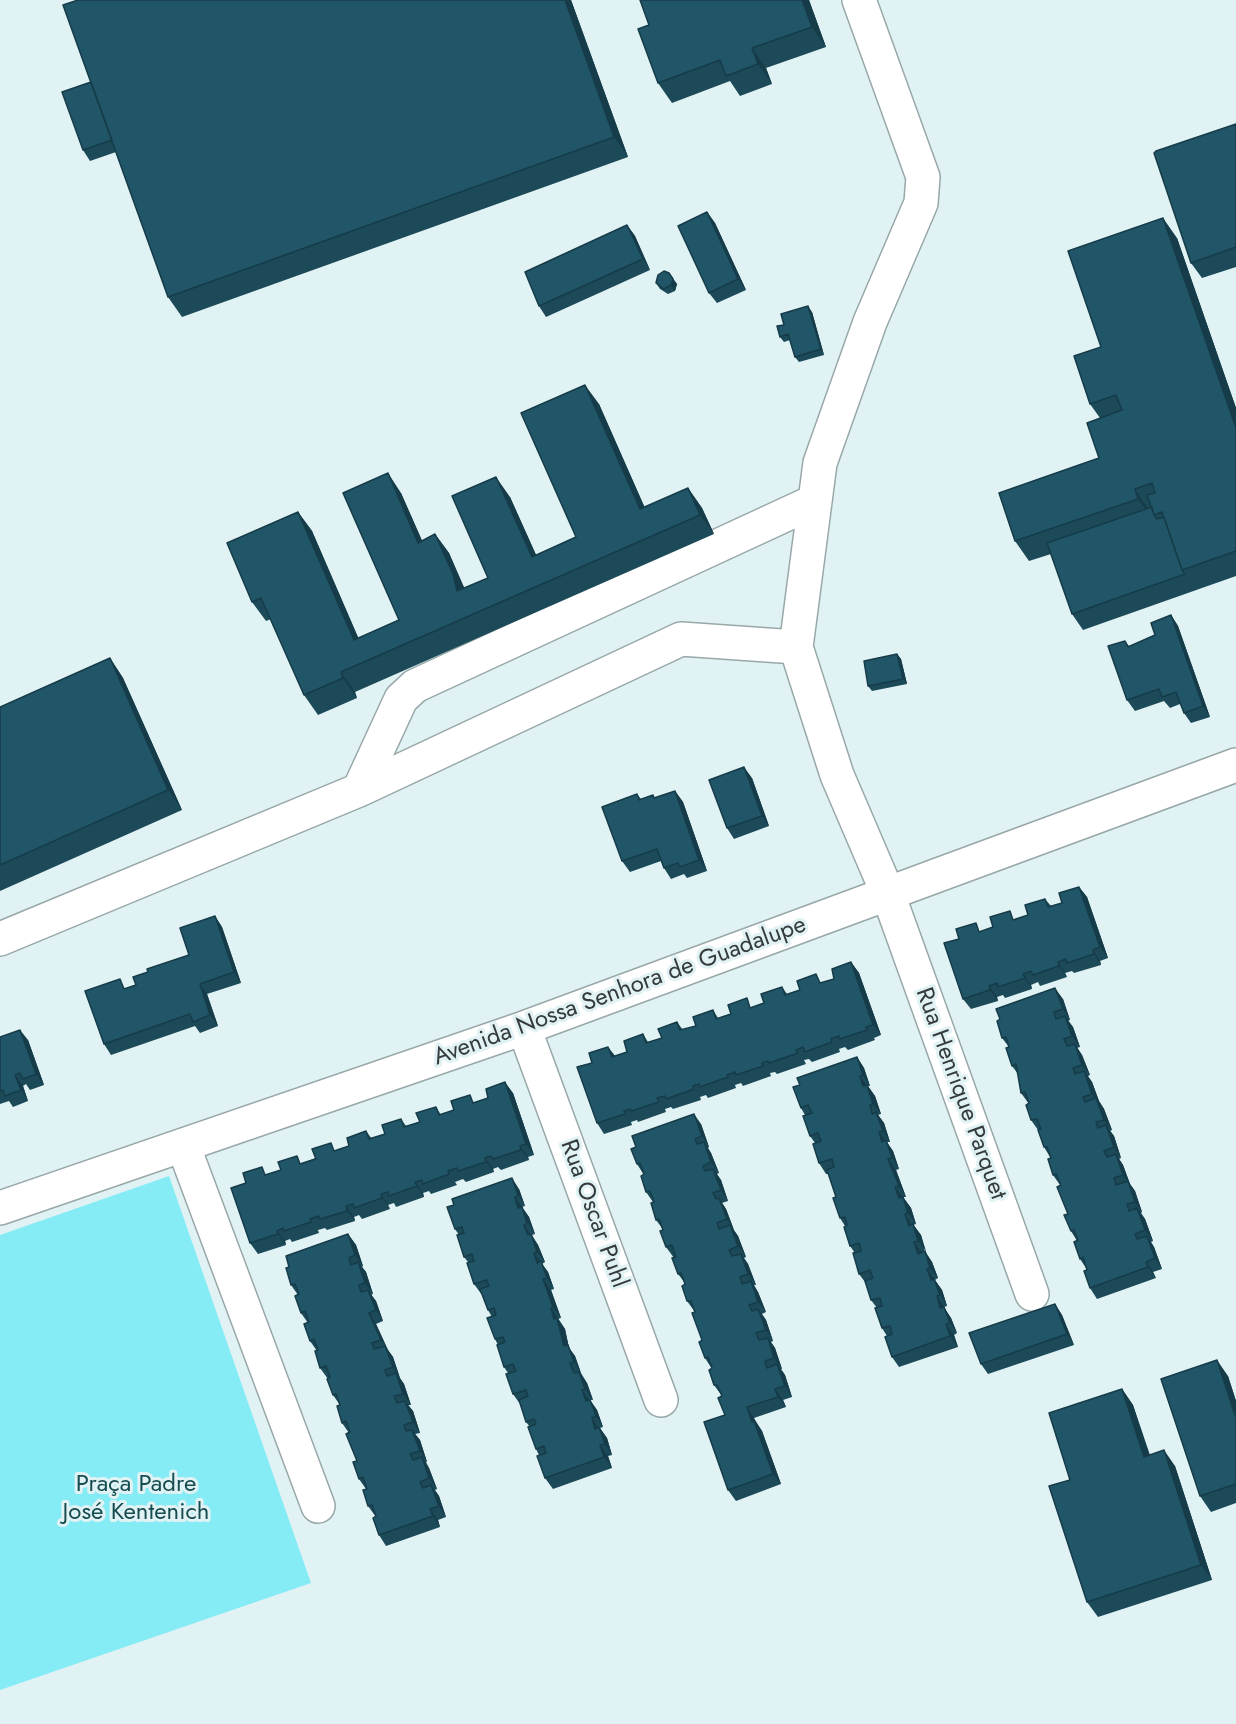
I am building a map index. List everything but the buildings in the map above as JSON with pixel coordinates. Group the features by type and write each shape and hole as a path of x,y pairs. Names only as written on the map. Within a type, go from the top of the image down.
{"street":[{"path":"0,939 359,790 681,639 796,647 820,463 870,322 921,203 923,177 859,0"},
{"path":"359,790 401,699 415,686 816,501"},
{"name":"Rua Henrique Parquet","path":"796,647 837,776 888,894 1032,1294"},
{"name":"Avenida Nossa Senhora de Guadalupe","path":"0,1208 524,1028 1236,765"},
{"name":"Rua Oscar Puhl","path":"524,1028 661,1400"},
{"path":"183,1145 318,1506"}],"green space":[{"name":"Praça Padre José Kentenich","path":"169,1176 311,1583 0,1690 0,1235"}]}
